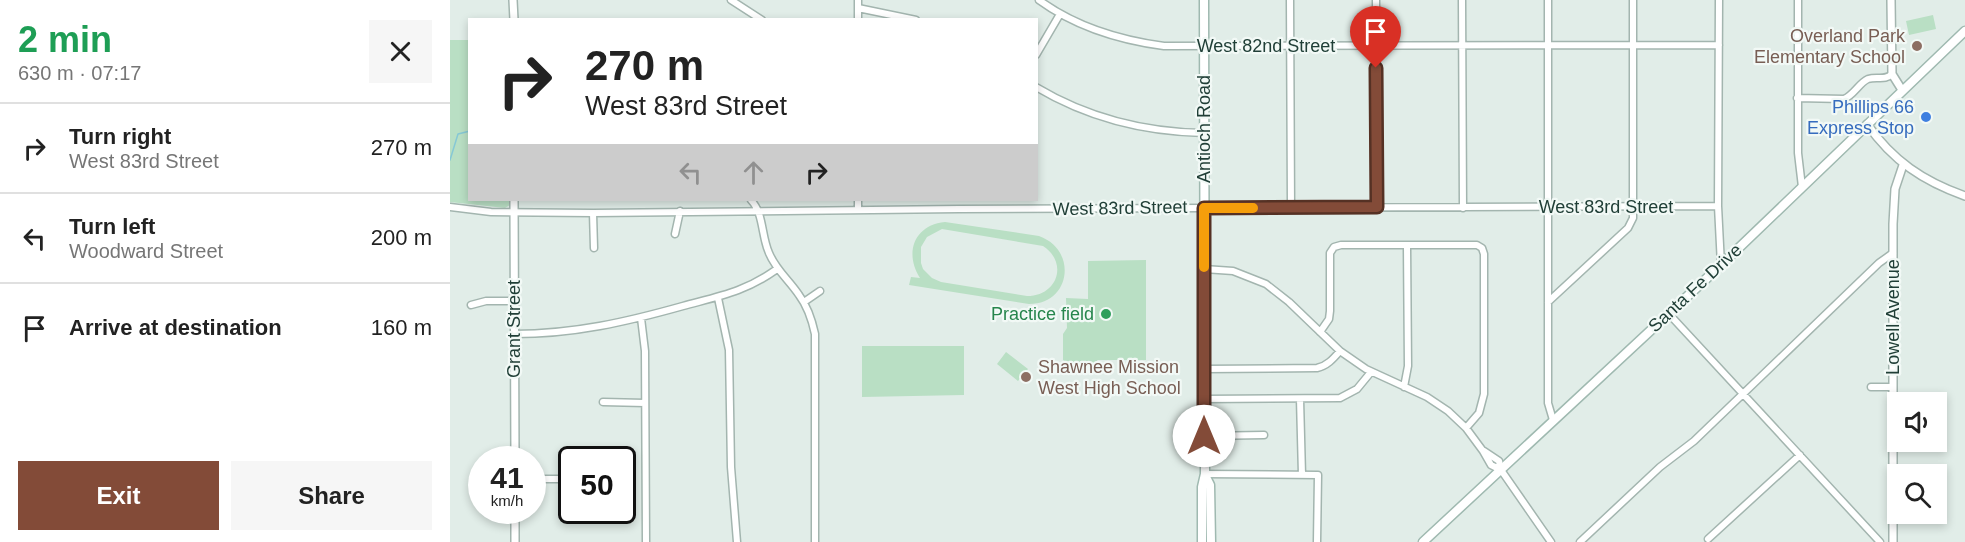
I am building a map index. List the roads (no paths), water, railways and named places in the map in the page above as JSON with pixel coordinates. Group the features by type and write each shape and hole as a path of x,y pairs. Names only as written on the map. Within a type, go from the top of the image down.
{"main road":[{"name":"Antioch Road","path":"1202,542 1202,487 1205,474 1204,0"},
{"name":"Santa Fe Drive","path":"1423,542 1721,265 1965,31"},
{"name":"Antioch Road","path":"1205,474 1210,485 1211,542"}],"street":[{"path":"513,0 514,18"},
{"path":"731,0 759,18"},
{"name":"West 82nd Street","path":"1039,0 1060,14 1099,32 1145,44 1204,46 1719,45"},
{"path":"1290,0 1291,207"},
{"path":"1376,0 1377,207"},
{"path":"1462,0 1463,208"},
{"path":"1548,0 1548,404 1554,420"},
{"path":"1548,302 1628,228 1633,218 1633,0"},
{"path":"1719,0 1718,206 1721,265"},
{"path":"1798,0 1798,161 1802,187"},
{"path":"1891,0 1892,74 1902,90"},
{"path":"858,4 909,18"},
{"path":"1038,52 1060,14"},
{"path":"1797,98 1844,99 1867,80 1887,78 1892,74"},
{"path":"1038,88 1071,106 1123,124 1163,131 1204,133"},
{"path":"1867,124 1880,142 1903,165 1965,196"},
{"name":"Lowell Avenue","path":"1893,542 1893,253 1895,189 1903,165"},
{"name":"Grant Street","path":"514,201 515,446"},
{"path":"752,201 759,211 764,239 777,269 804,302 812,320 816,344 815,542"},
{"path":"858,201 858,210"},
{"name":"West 83rd Street","path":"450,207 514,213 593,213 858,210 959,205 1204,208 1718,206"},
{"path":"675,234 680,211"},
{"path":"593,213 594,248"},
{"path":"1320,332 1329,318 1330,253 1334,247 1341,245 1477,245 1482,248 1484,254 1484,394 1479,412 1466,428"},
{"path":"1404,387 1408,366 1407,246"},
{"path":"1580,542 1660,467 1694,441 1879,263 1893,253"},
{"path":"514,334 582,330 641,318 718,298 749,287 777,269"},
{"path":"1204,269 1233,271 1255,278 1289,302 1340,351 1371,372 1435,402 1448,411 1466,428 1483,451 1498,459 1501,470 1551,542"},
{"path":"804,302 820,291"},
{"path":"718,298 729,350 731,467 737,542"},
{"path":"471,305 486,301 514,301"},
{"path":"1669,314 1880,542"},
{"path":"641,318 645,343 646,542"},
{"path":"1204,369 1317,368 1331,361 1340,351"},
{"path":"1204,399 1330,399 1349,394 1357,389 1371,372"},
{"path":"1871,387 1893,387"},
{"path":"1300,399 1302,475"},
{"path":"603,402 645,403"},
{"path":"1204,436 1264,435"},
{"path":"1708,538 1800,455"},
{"path":"1205,474 1318,475 1317,542"},
{"path":"515,524 515,542"}],"waterway":[{"path":"450,160 458,134 468,132"}],"place":[{"name":"Overland Park Elementary School","path":"1917,46"},
{"name":"Phillips 66 Express Stop","path":"1926,117"},
{"name":"Practice field","path":"1106,314"},
{"name":"Shawnee Mission West High School","path":"1026,377"}]}
